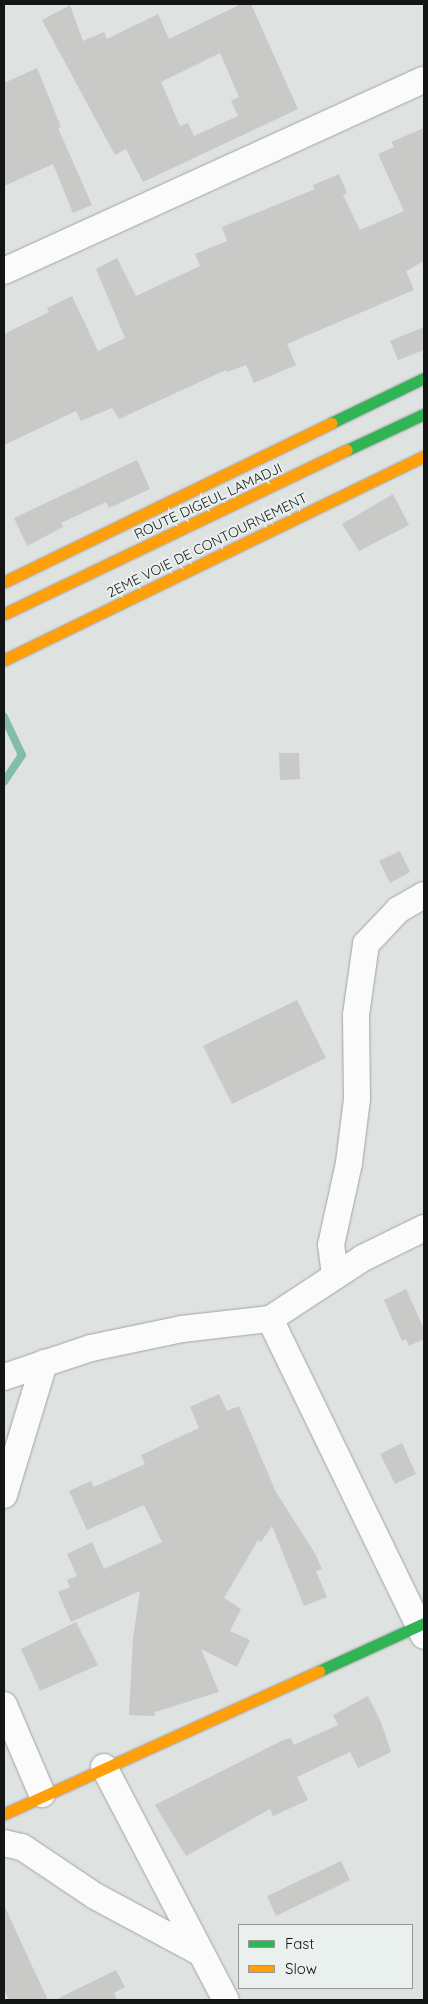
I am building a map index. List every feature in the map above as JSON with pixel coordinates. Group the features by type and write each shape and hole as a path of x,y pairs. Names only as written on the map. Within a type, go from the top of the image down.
{"main road":[{"path":"4,582 424,378"},
{"name":"ROUTE DIGEUL LAMADJI","path":"4,614 424,414"},
{"name":"2EME VOIE DE CONTOURNEMENT","path":"4,660 424,456"},
{"path":"4,1814 42,1794 423,1628"}],"street":[{"path":"4,270 424,80"},
{"path":"335,1276 332,1245 348,1163 357,1099 356,1014 366,944 398,910 424,895"},
{"path":"4,1377 91,1348 182,1329 270,1319 363,1258 424,1228"},
{"path":"270,1319 423,1628"},
{"path":"4,1495 44,1364"},
{"path":"4,1705 42,1794"},
{"path":"104,1767 226,2000"},
{"path":"4,1843 22,1847 95,1896 201,1953"}],"building":[{"path":"241,4 251,4 298,109 143,182 126,149 115,155 42,20 70,5 83,41 104,32 107,39 158,14 169,39","holes":["220,53 239,97 231,101 238,116 194,136 188,123 180,126 161,82"]},
{"path":"37,68 61,127 58,128 92,205 73,213 53,164 4,186 4,83"},
{"path":"424,128 424,261 406,271 414,290 287,344 296,365 254,383 246,365 227,372 226,370 119,419 112,408 81,421 76,411 4,445 4,334 49,312 47,308 72,296 98,351 125,338 96,269 117,258 136,296 200,266 195,254 227,241 222,227 315,189 313,185 339,174 347,193 343,195 360,230 404,211 378,154 394,147 391,142"},
{"path":"424,327 424,350 398,360 390,341"},
{"path":"137,460 150,489 109,508 106,502 61,523 63,527 27,546 14,518"},
{"path":"393,494 409,525 359,551 342,524"},
{"path":"279,753 299,753 300,779 280,780"},
{"path":"400,851 410,872 390,883 379,861"},
{"path":"297,1000 326,1058 232,1104 203,1046"},
{"path":"406,1289 424,1329 424,1339 409,1346 406,1339 402,1341 384,1300"},
{"path":"219,1394 227,1411 239,1406 276,1492 316,1555 322,1569 316,1571 327,1597 304,1606 272,1526 261,1542 258,1540 224,1598 241,1609 230,1631 250,1640 237,1667 201,1649 219,1692 155,1712 154,1716 129,1715 133,1638 140,1591 71,1622 58,1592 70,1587 67,1580 77,1576 67,1554 92,1542 104,1569 162,1542 144,1505 87,1530 69,1491 91,1481 94,1487 145,1464 141,1455 199,1428 190,1407"},
{"path":"402,1443 416,1474 395,1484 380,1454"},
{"path":"76,1622 98,1665 40,1691 21,1649"},
{"path":"368,1696 381,1722 391,1752 358,1768 350,1752 297,1777 308,1800 273,1816 270,1809 186,1856 155,1805 281,1741 291,1738 294,1745 338,1725 333,1715"},
{"path":"341,1861 350,1880 276,1916 267,1896"},
{"path":"4,1905 48,2000 9,2000 4,1990"},
{"path":"116,1970 125,1987 114,1993 117,2000 55,2000"}],"waterway":[{"path":"4,717 22,755 4,782"}],"traffic: fast":[{"path":"331,423 424,378"},
{"path":"347,450 424,414"},
{"path":"319,1671 424,1623"}],"traffic: slow":[{"path":"4,582 331,423"},
{"path":"4,614 347,450"},
{"path":"4,660 424,456"},
{"path":"4,1814 319,1671"}]}
